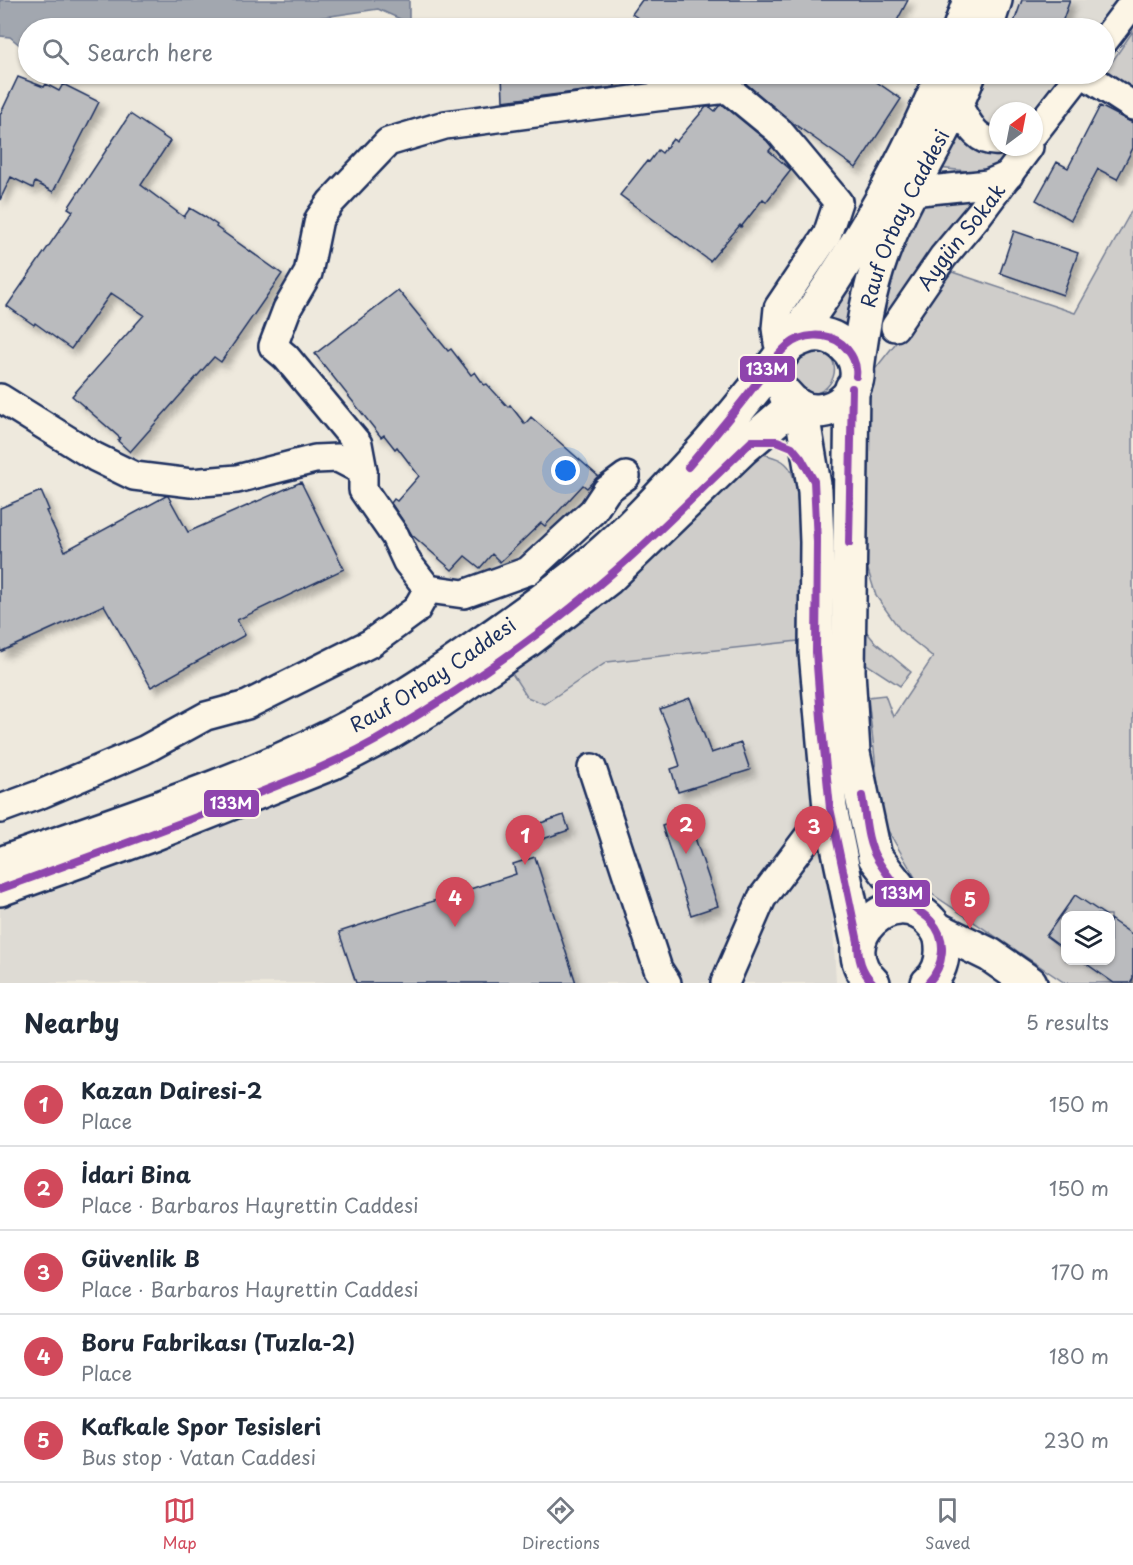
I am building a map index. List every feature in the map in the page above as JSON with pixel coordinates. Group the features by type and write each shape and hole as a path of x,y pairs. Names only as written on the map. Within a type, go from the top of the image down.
{"main road":[{"path":"964,18 970,0"},
{"path":"989,18 995,0"},
{"name":"Rauf Orbay Caddesi","path":"0,864 181,799 290,756 354,725 421,686 564,584 629,528 723,428 809,318 871,219 915,135 938,84"},
{"name":"Rauf Orbay Caddesi","path":"928,921 875,857 853,753 848,671 855,379 862,330 874,278 882,255 965,84"},
{"path":"810,335 822,335 835,339 853,358 855,379 849,396 839,405 827,411 814,411 798,406 784,392 780,380 783,351 810,335"},
{"path":"798,406 814,481 817,542 816,652 830,808 860,966"},
{"name":"Rauf Orbay Caddesi","path":"0,889 153,834 263,791 331,763 399,727 472,680 581,600 752,441 798,406"},
{"path":"752,441 777,441 792,447 814,481"},
{"path":"860,966 866,925 881,913 906,908 990,955 1030,983"},
{"path":"928,921 942,942 943,955 940,968 928,983"}],"street":[{"path":"1115,27 1133,3"},
{"name":"Aygün Sokak","path":"1043,123 1074,84"},
{"path":"1098,84 1133,106"},
{"path":"626,476 607,490 593,512 528,571 464,594 428,589 407,562 395,536 363,490 363,471 358,444 286,357 273,346 287,309 308,273 319,219 331,202 388,142 445,125 728,89 778,130 838,202 827,235 778,308 777,336 783,351"},
{"path":"957,104 974,133 989,140"},
{"name":"Aygün Sokak","path":"895,327 942,257 1010,175 1021,156"},
{"path":"911,192 988,184 1010,175"},
{"path":"0,398 95,457 134,476 191,483 237,479 315,459 338,458 363,471"},
{"path":"0,809 42,794 144,750 206,716 247,705 371,643 416,610 428,589"},
{"path":"592,768 658,969 667,983"},
{"path":"725,983 762,897 830,808"}],"shaded area":[{"path":"0,0 409,0 409,18 398,18 378,9 317,18 18,18 18,44 10,37 0,36"},
{"path":"998,0 1120,0 1105,18 992,18"},
{"path":"1133,31 1133,96 1115,81 1115,57"},
{"path":"971,84 1052,84 1037,102 989,102 989,127 985,126 967,106"},
{"path":"957,132 969,147 982,154 1015,156 987,173 938,168"},
{"path":"962,196 977,201 924,270 871,332 882,281 918,208 934,200"},
{"path":"1133,208 1133,983 1065,983 920,886 882,820 868,697 885,695 893,717 933,657 901,631 876,596 859,541 868,378 952,272 1075,313"},
{"path":"876,232 851,329 824,323"},
{"path":"812,348 826,353 832,360 834,368 830,384 816,393 807,393 792,383 788,370 789,362"},
{"path":"763,454 778,458 790,469 795,481 799,513 798,641 815,807 830,872 836,983 0,983 0,905 338,779 371,759"},
{"path":"763,454 785,463 795,482 799,525 798,641 607,662 544,704 527,697 509,669 748,459"},
{"path":"865,630 875,642 911,672 900,686 857,658"}],"building":[{"path":"642,0 908,0 898,18 638,18 632,14"},
{"path":"1022,0 1070,0 1064,18 1016,18"},
{"path":"18,77 18,84 36,84 44,87 46,84 59,91 63,84 99,102 53,192 35,182 33,188 11,177 0,200 0,115"},
{"path":"502,84 615,84 615,87 503,101"},
{"path":"746,84 879,84 901,99 856,168 793,123"},
{"path":"723,105 767,141 772,147 769,151 791,170 766,202 763,199 710,261 620,195 647,161 649,162 658,150 662,153 673,139 676,142 706,107 715,111"},
{"path":"1100,106 1133,123 1133,148 1117,179 1098,169 1071,220 1036,200 1057,162 1068,168"},
{"path":"130,114 170,141 141,185 184,217 190,208 205,217 282,274 221,362 214,357 130,452 118,441 120,438 72,396 144,315 111,293 71,349 7,306 73,211 68,208"},
{"path":"1014,231 1078,253 1063,295 1000,273"},
{"path":"398,290 448,351 451,349 471,375 475,372 484,385 487,384 508,407 510,405 525,424 531,417 598,476 587,488 583,485 545,526 541,523 500,562 492,554 480,568 465,556 452,570 412,535 391,503 394,499 397,501 419,476 397,447 395,449 384,435 381,437 315,354"},
{"path":"301,482 344,569 237,620 245,635 151,687 104,605 0,652 0,508 41,491 49,510 46,511 65,551 166,496 188,532"},
{"path":"690,698 711,753 741,743 750,770 678,792 671,769 680,766 660,709"},
{"path":"564,815 569,830 540,840 535,825"},
{"path":"688,817 718,906 691,915 662,826"},
{"path":"535,857 576,983 356,983 339,932 516,874 513,864"},
{"path":"1075,895 1099,911 1064,911"},
{"path":"1061,915 1061,947 1046,936"},
{"path":"1115,922 1133,935 1133,978 1130,983 1114,983 1088,965 1115,965"}],"transit line":[{"name":"133M","path":"688,467 778,355 793,342 807,336 822,336 836,340 851,354 856,367 856,376"},
{"name":"133M","path":"849,543 852,388"},
{"name":"133M","path":"0,889 273,787 371,743 483,672 596,588 752,441 777,441 792,447 814,481 817,542 816,652 830,808 860,959 863,969 873,983"},
{"name":"133M","path":"862,796 868,836 873,852 889,877 913,906 931,921 940,936 942,952 938,969 928,983"}],"place":[{"name":"İdari Bina","path":"686,854"},
{"name":"Güvenlik B","path":"814,856"},
{"name":"Kazan Dairesi-2","path":"525,865"},
{"name":"Boru Fabrikası (Tuzla-2)","path":"455,927"},
{"name":"Kafkale Spor Tesisleri","path":"970,929"}]}
